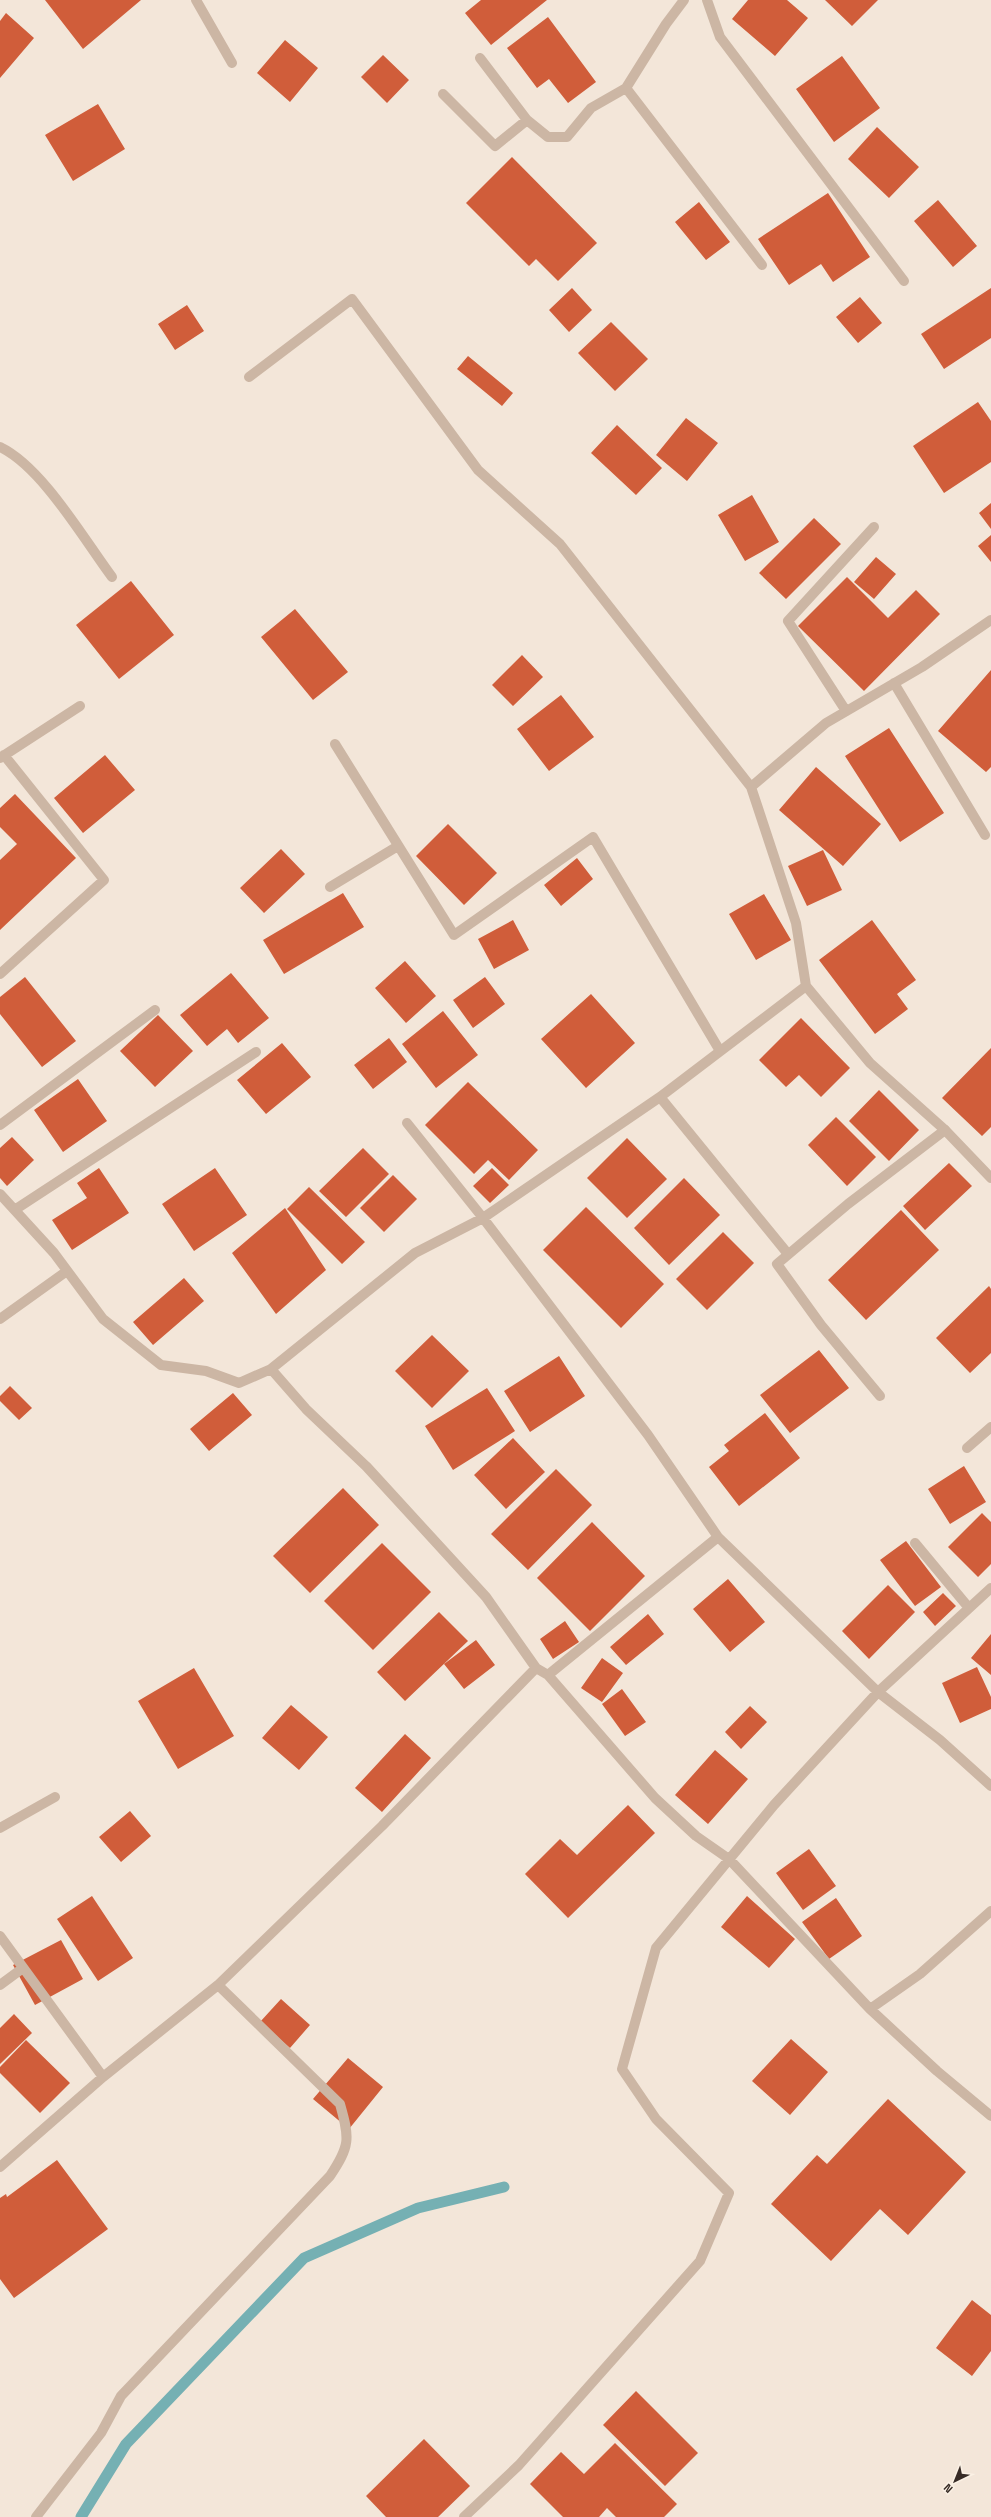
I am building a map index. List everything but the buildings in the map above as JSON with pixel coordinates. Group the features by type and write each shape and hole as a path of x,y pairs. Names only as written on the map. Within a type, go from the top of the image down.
{"street":[{"path":"196,0 232,63"},
{"path":"480,58 527,120 548,136 567,137 591,108 626,88 666,24 684,0"},
{"path":"707,0 720,37 904,281"},
{"path":"626,88 762,265"},
{"path":"443,94 495,146 527,120"},
{"path":"249,377 352,298 478,470 560,544 751,788 796,923 806,986 870,1063 945,1130 991,1178"},
{"path":"0,447 15,454 36,473 112,577"},
{"path":"846,711 788,621 874,527"},
{"path":"751,788 826,723 922,667 991,620"},
{"path":"894,683 986,835"},
{"path":"0,974 104,880 2,756 80,706"},
{"path":"335,744 454,935 593,836 720,1051"},
{"path":"330,887 398,846"},
{"path":"0,1194 16,1209 67,1271 103,1319 162,1365 206,1372 239,1383 271,1369 415,1253 483,1218 660,1097 806,986"},
{"path":"0,1125 155,1010"},
{"path":"16,1209 256,1052"},
{"path":"660,1097 788,1254"},
{"path":"407,1123 483,1218 648,1435 718,1537 878,1692 940,1740 991,1786"},
{"path":"880,1396 821,1325 777,1264 945,1130"},
{"path":"0,1319 67,1271"},
{"path":"271,1369 306,1410 366,1466 486,1597 536,1668 548,1675 655,1798 696,1836 729,1859 870,2009 937,2070 991,2116"},
{"path":"967,1448 991,1428"},
{"path":"548,1675 718,1537"},
{"path":"914,1542 969,1608"},
{"path":"464,2517 519,2465 700,2261 729,2193 656,2119 622,2069 656,1948 774,1805 878,1692 991,1588"},
{"path":"0,2167 103,2077 218,1985 382,1826 536,1668"},
{"path":"0,1828 55,1797"},
{"path":"870,2009 920,1974 991,1911"},
{"path":"0,1936 103,2077"},
{"path":"0,1986 23,1968"},
{"path":"36,2517 101,2433 121,2396 330,2176 345,2153 346,2127 340,2104 218,1985"}],"waterway":[{"path":"81,2517 126,2444 304,2258 418,2208 504,2187"}]}
